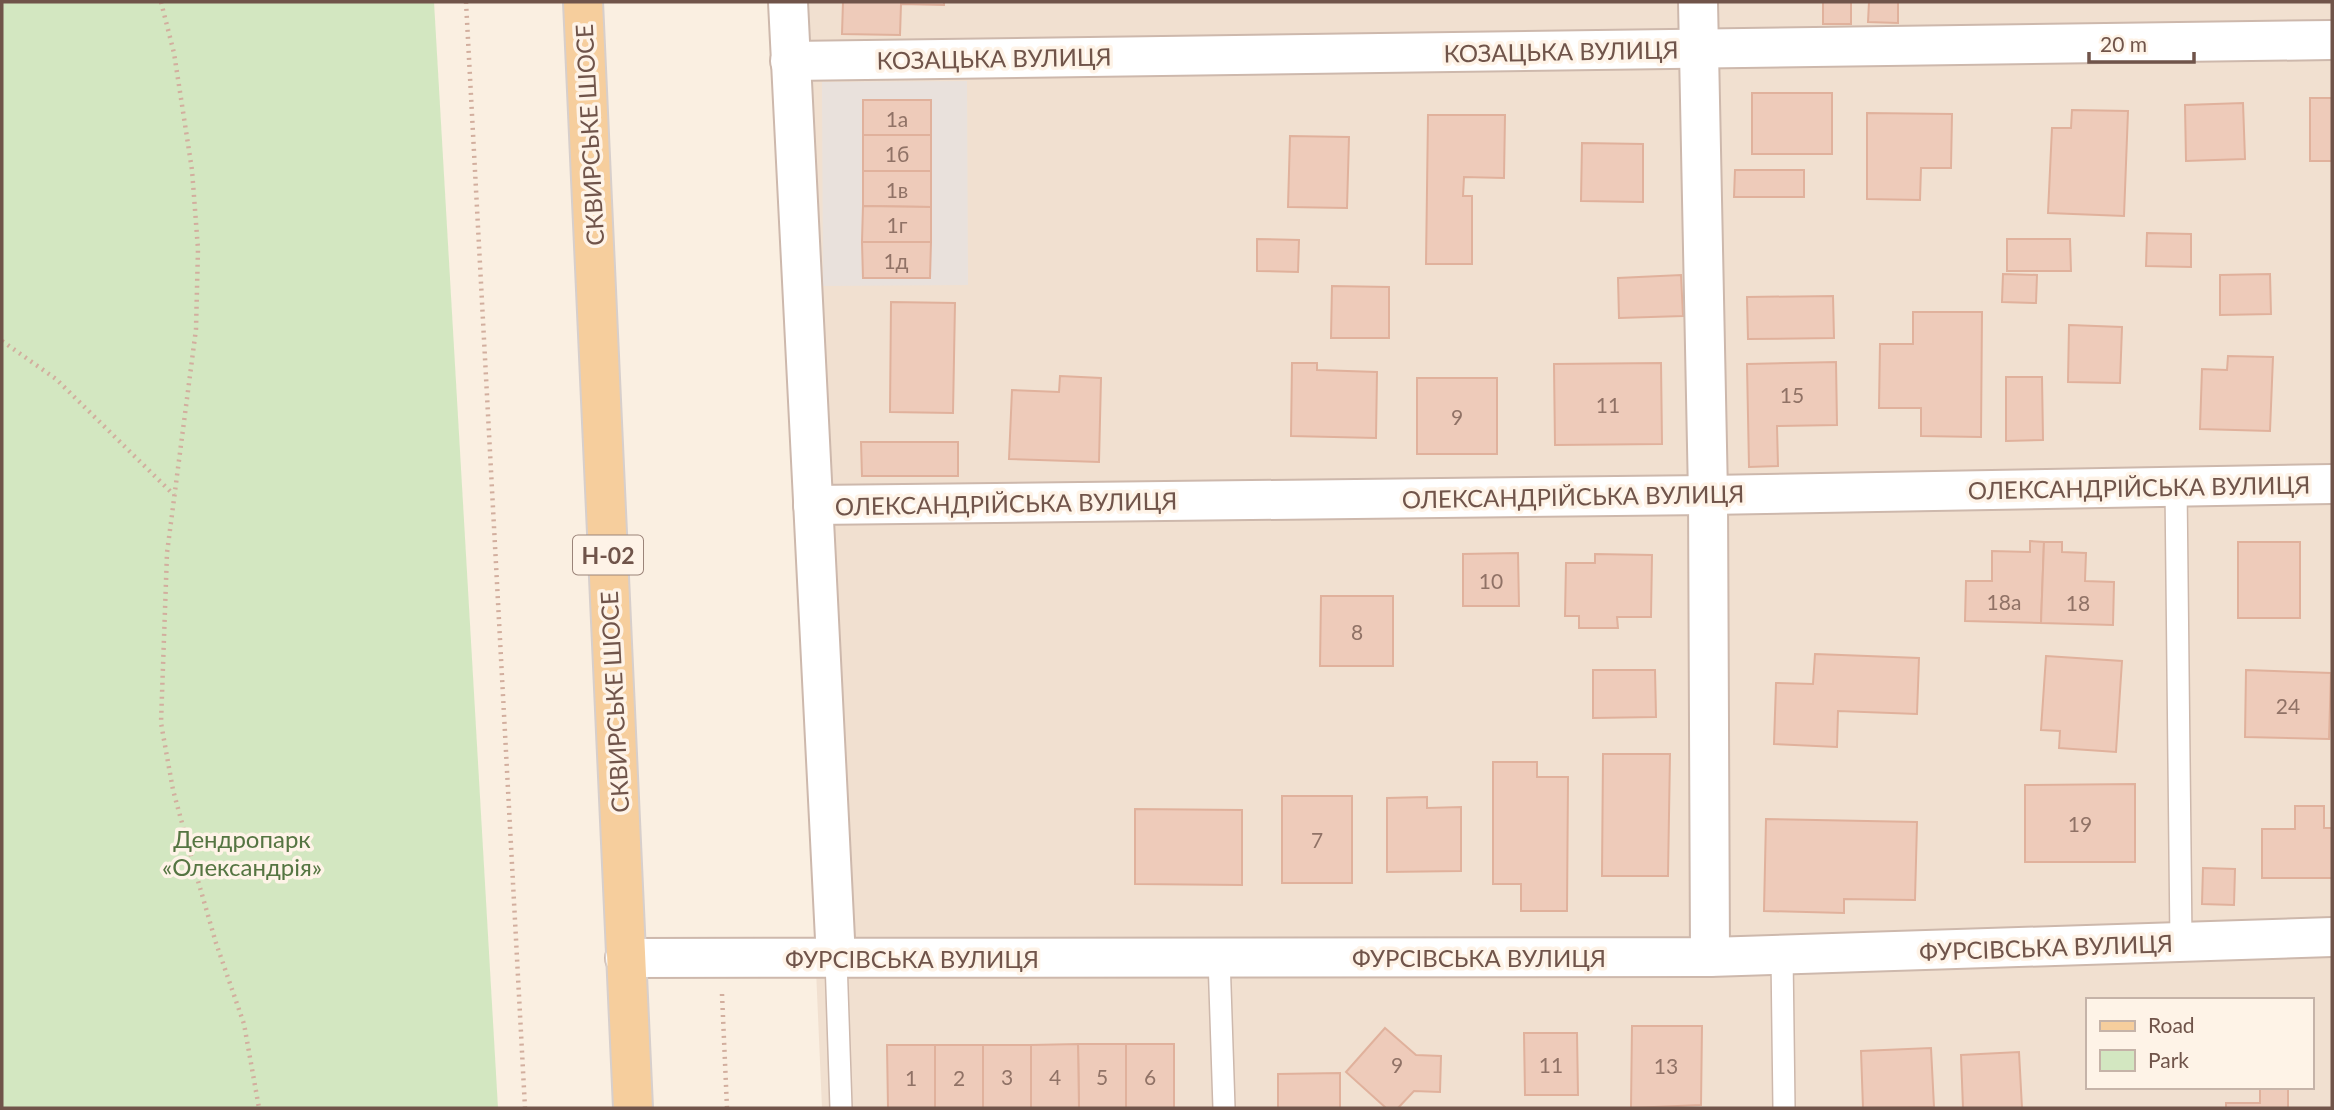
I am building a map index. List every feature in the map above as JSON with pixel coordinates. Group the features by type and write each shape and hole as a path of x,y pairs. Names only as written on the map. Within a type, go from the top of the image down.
{"main road":[{"name":"СКВИРСЬКЕ ШОСЕ","path":"583,2 634,1108"}],"street":[{"path":"788,2 836,959"},
{"path":"1698,2 1708,495 1710,957"},
{"name":"КОЗАЦЬКА ВУЛИЦЯ","path":"790,61 2332,40"},
{"name":"ОЛЕКСАНДРІЙСЬКА ВУЛИЦЯ","path":"813,505 1708,495 2332,484"},
{"name":"ФУРСІВСЬКА ВУЛИЦЯ","path":"625,958 1710,957 2332,937"}],"lane":[{"path":"2176,486 2181,942"},
{"path":"1782,955 1784,1108"},
{"path":"1219,957 1224,1108"},
{"path":"836,959 841,1108"}],"path":[{"path":"161,2 174,53 192,170 198,248 196,329 167,552 161,723 173,790 194,867 244,1024 259,1108"},
{"path":"466,2 525,1108"},
{"path":"2,341 57,379 174,495"},
{"path":"721,958 727,1108"}],"shaded area":[{"path":"774,2 2332,2 2332,1108 822,1108"},
{"path":"967,81 968,285 823,286 822,82"}],"green space":[{"name":"Дендропарк «Олександрія»","path":"2,2 434,2 498,1108 2,1108"}],"building":[{"path":"843,2 944,2 944,5 901,4 900,35 842,34"},
{"path":"1823,2 1851,2 1851,24 1823,24"},
{"path":"1869,2 1898,2 1898,23 1868,22"},
{"path":"1752,93 1832,93 1832,154 1752,154"},
{"path":"2310,98 2332,98 2332,161 2310,161"},
{"path":"863,100 931,100 931,135 863,135"},
{"path":"2243,103 2245,159 2186,161 2185,105"},
{"path":"2072,110 2128,111 2124,216 2048,213 2052,128 2071,128"},
{"path":"1867,113 1952,114 1951,168 1921,168 1920,200 1867,199"},
{"path":"1428,115 1505,115 1504,178 1464,177 1463,196 1472,196 1472,264 1426,264"},
{"path":"863,135 931,135 931,171 863,171"},
{"path":"1290,136 1349,137 1347,208 1288,207"},
{"path":"1582,143 1643,144 1643,202 1581,201"},
{"path":"1735,170 1804,170 1804,197 1734,197"},
{"path":"863,171 931,171 931,207 863,206"},
{"path":"863,206 931,207 931,242 862,242"},
{"path":"2147,233 2191,234 2191,267 2146,266"},
{"path":"1257,239 1299,240 1298,272 1257,271"},
{"path":"2007,239 2070,239 2071,271 2007,271"},
{"path":"862,242 931,242 930,278 863,278"},
{"path":"2003,274 2037,275 2036,303 2002,302"},
{"path":"2270,274 2271,314 2220,315 2220,275"},
{"path":"1681,275 1683,316 1619,318 1618,278"},
{"path":"1332,286 1389,287 1389,338 1331,338"},
{"path":"1833,296 1834,338 1748,339 1747,297"},
{"path":"891,302 955,303 953,413 890,412"},
{"path":"1913,312 1982,312 1981,437 1921,436 1921,408 1879,408 1880,344 1913,344"},
{"path":"2069,325 2122,327 2120,383 2068,382"},
{"path":"2228,356 2273,357 2270,431 2200,429 2202,369 2227,370"},
{"path":"1836,362 1837,425 1777,426 1778,466 1749,467 1747,364"},
{"path":"1292,363 1317,363 1317,370 1377,372 1376,438 1291,436"},
{"path":"1661,363 1662,444 1555,445 1554,364"},
{"path":"1060,376 1101,378 1099,462 1009,459 1012,390 1059,392"},
{"path":"2006,377 2042,377 2043,440 2006,441"},
{"path":"1417,378 1497,378 1497,454 1417,454"},
{"path":"861,442 958,442 958,476 862,476"},
{"path":"2030,541 2044,542 2041,623 1965,621 1966,581 1992,581 1992,551 2030,552"},
{"path":"2044,542 2062,542 2062,552 2086,553 2085,581 2114,582 2113,625 2041,623"},
{"path":"2238,542 2300,542 2300,618 2238,618"},
{"path":"1518,553 1519,606 1463,606 1463,554"},
{"path":"1595,554 1652,555 1651,617 1617,617 1618,628 1579,628 1579,616 1565,616 1566,563 1595,563"},
{"path":"1321,596 1393,596 1393,666 1320,666"},
{"path":"1815,654 1919,658 1917,714 1838,711 1837,747 1774,744 1776,683 1813,684"},
{"path":"2046,656 2122,661 2116,752 2059,748 2060,731 2041,730"},
{"path":"1593,670 1655,670 1656,717 1593,718"},
{"path":"2246,670 2331,673 2329,739 2245,737"},
{"path":"1603,754 1670,754 1668,876 1602,876"},
{"path":"1493,762 1537,762 1537,777 1568,777 1567,911 1521,911 1521,884 1493,884"},
{"path":"2135,784 2135,862 2025,862 2025,785"},
{"path":"1282,796 1352,796 1352,883 1282,883"},
{"path":"1427,797 1427,808 1461,807 1461,871 1387,872 1387,798"},
{"path":"2295,806 2324,806 2324,828 2332,828 2332,878 2262,878 2262,829 2295,829"},
{"path":"1135,809 1242,810 1242,885 1135,884"},
{"path":"1766,819 1917,822 1915,900 1844,899 1844,913 1764,911"},
{"path":"2203,868 2235,869 2234,905 2202,904"},
{"path":"1632,1026 1702,1026 1701,1105 1631,1108"},
{"path":"1385,1028 1416,1055 1441,1056 1440,1092 1414,1091 1398,1108 1386,1108 1346,1072"},
{"path":"1524,1033 1577,1033 1578,1095 1525,1095"},
{"path":"1078,1044 1126,1044 1126,1108 1079,1108"},
{"path":"1078,1044 1079,1108 1031,1108 1031,1045"},
{"path":"1126,1044 1174,1044 1174,1108 1126,1108"},
{"path":"887,1045 935,1045 935,1108 888,1108"},
{"path":"935,1045 983,1045 983,1108 935,1108"},
{"path":"983,1045 1031,1045 1031,1108 983,1108"},
{"path":"1931,1048 1934,1107 1863,1108 1861,1051"},
{"path":"2019,1052 2022,1108 1963,1108 1961,1055"},
{"path":"1340,1073 1340,1108 1278,1108 1278,1074"},
{"path":"2260,1089 2288,1089 2288,1108 2226,1108 2226,1103 2260,1103"}]}
